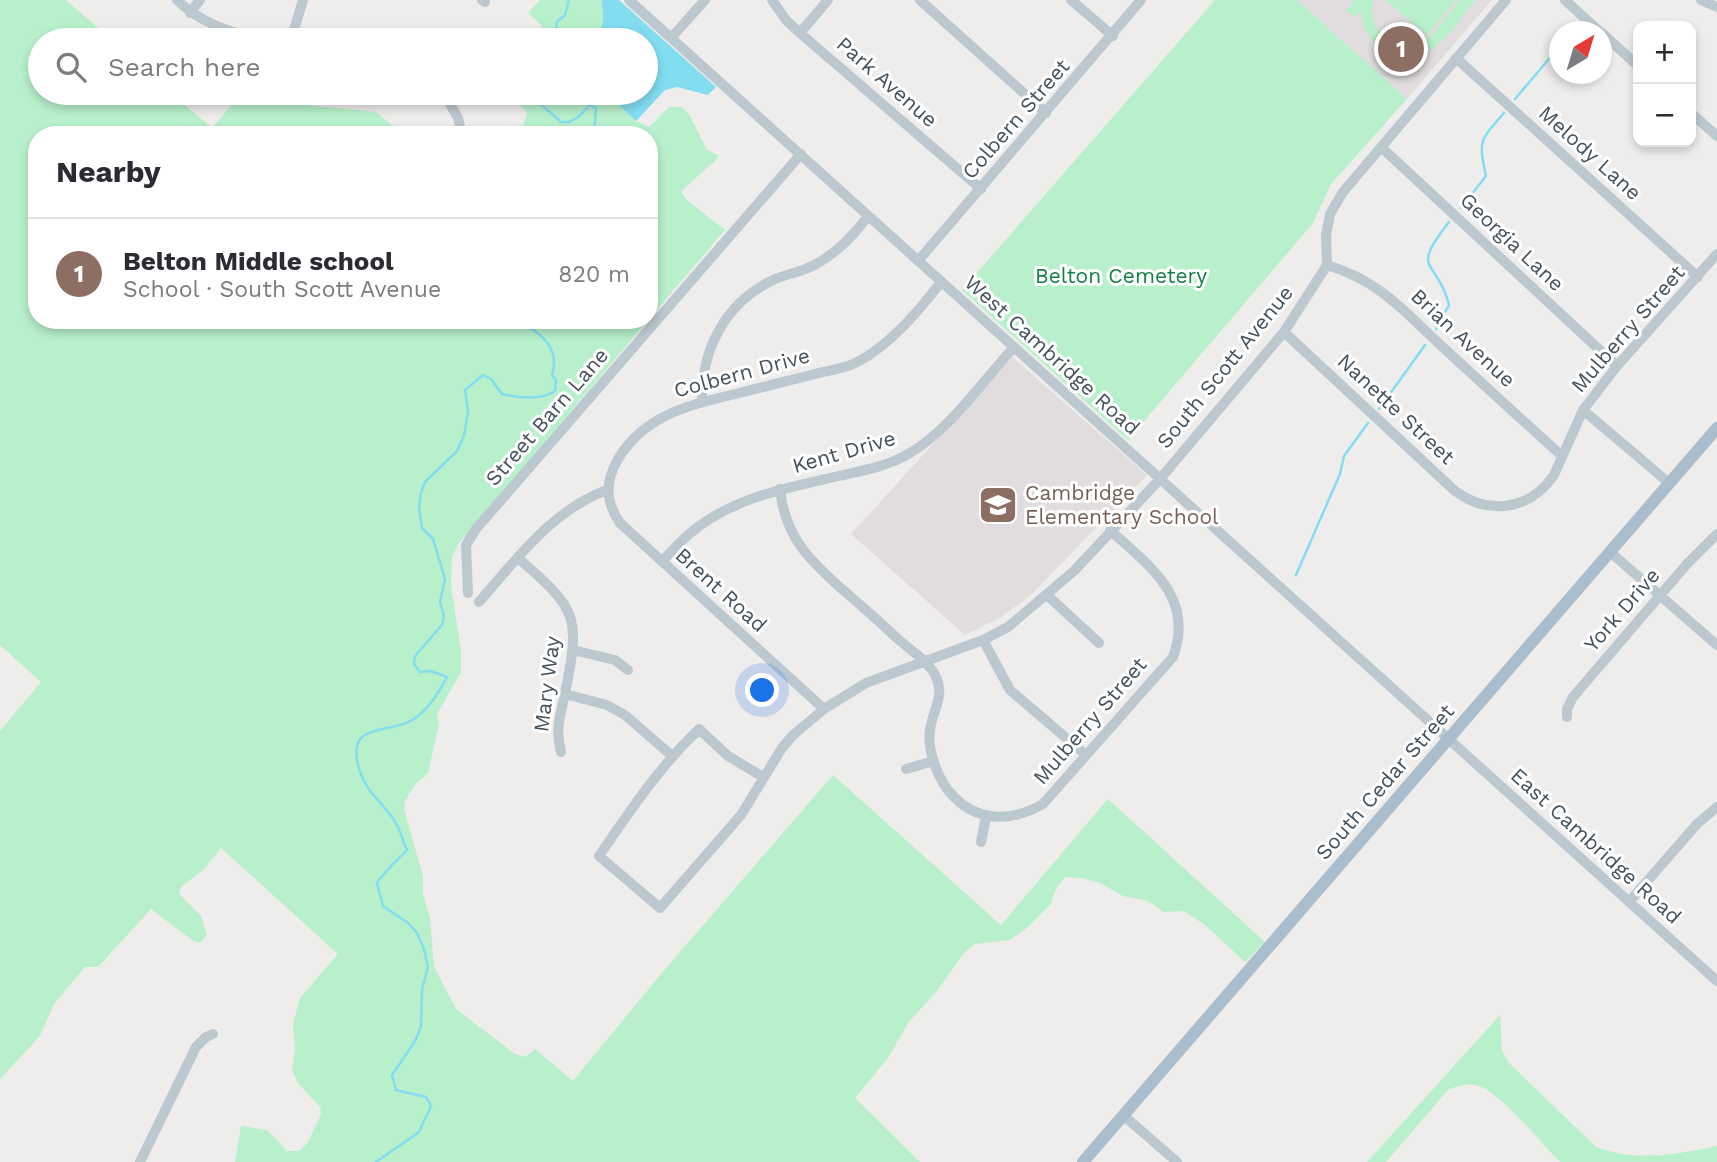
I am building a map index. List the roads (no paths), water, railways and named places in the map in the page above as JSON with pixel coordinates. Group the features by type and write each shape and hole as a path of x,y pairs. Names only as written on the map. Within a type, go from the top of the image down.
{"main road":[{"name":"South Cedar Street","path":"1083,1162 1717,428"}],"street":[{"path":"177,0 190,13 219,28"},
{"path":"190,13 200,0"},
{"path":"294,28 303,0"},
{"name":"West Cambridge Road","path":"629,0 1448,739"},
{"path":"671,38 705,0"},
{"name":"Park Avenue","path":"772,0 786,20 800,33 982,189"},
{"path":"800,33 828,0"},
{"path":"920,0 1046,113"},
{"path":"1071,0 1112,36"},
{"name":"Colbern Street","path":"918,261 1141,0"},
{"path":"1327,265 1326,235 1329,214 1343,192 1506,0"},
{"path":"1565,0 1589,21"},
{"path":"1702,0 1717,7"},
{"path":"1612,42 1633,61"},
{"name":"Melody Lane","path":"1456,58 1698,277"},
{"path":"451,105 460,126"},
{"path":"1696,117 1717,136"},
{"name":"Georgia Lane","path":"1381,147 1616,366"},
{"name":"Street Barn Lane","path":"658,319 801,154"},
{"path":"702,402 703,374 711,345 737,306 760,287 804,270 833,254 869,216"},
{"name":"Mulberry Street","path":"1486,506 1507,507 1530,499 1548,484 1583,410 1616,366 1717,254"},
{"name":"South Scott Avenue","path":"824,709 881,676 925,663 983,640 1007,627 1047,595 1074,571 1160,479 1284,332 1327,265"},
{"name":"Brian Avenue","path":"1327,265 1368,282 1399,304 1562,456"},
{"name":"Colbern Drive","path":"607,491 615,464 641,431 668,413 851,365 888,340 941,282"},
{"name":"Street Barn Lane","path":"468,593 466,545 476,529 649,329"},
{"name":"Nanette Street","path":"1284,332 1455,491 1486,506"},
{"name":"Kent Drive","path":"662,561 688,535 739,502 780,489 881,466 910,453 937,433 1014,347"},
{"path":"1583,410 1670,483"},
{"path":"780,489 788,525 811,561 935,675 939,704 929,732 934,761 941,782 954,798 986,817 981,842"},
{"path":"479,602 518,558 567,510 607,491"},
{"name":"Brent Road","path":"607,491 612,511 620,523 824,709"},
{"name":"Mulberry Street","path":"986,817 1017,816 1043,804 1173,657 1179,637 1178,615 1172,596 1155,571 1110,530"},
{"name":"York Drive","path":"1567,717 1567,709 1573,697 1717,534"},
{"path":"1610,552 1717,645"},
{"name":"Mary Way","path":"518,558 565,603 574,632 573,650 556,732 561,752"},
{"path":"1047,595 1099,643"},
{"path":"983,640 1010,690 1086,755"},
{"path":"573,650 615,660 628,670"},
{"path":"565,694 607,705 625,715 671,755"},
{"path":"763,777 728,756 699,729 671,755 631,807 599,856 660,908 751,802 763,777 792,736 824,709"},
{"name":"East Cambridge Road","path":"1448,739 1717,981"},
{"path":"906,769 934,761"},
{"path":"1629,902 1697,824 1717,807"},
{"path":"140,1162 196,1047 200,1041 213,1034"},
{"path":"1123,1115 1177,1162"}],"water":[{"path":"602,0 619,0 650,28 601,28"},
{"path":"658,35 716,87 708,95 677,87 665,90 658,97"},
{"path":"619,105 651,105 636,121"}],"waterway":[{"path":"556,28 557,22 565,15 569,0"},
{"path":"1515,99 1549,59"},
{"path":"542,105 561,122 577,118 590,105"},
{"path":"590,105 596,108 595,126"},
{"path":"1461,208 1486,176 1482,154 1483,141 1504,113"},
{"path":"1436,329 1449,305 1428,259 1430,250 1449,222"},
{"path":"376,1162 419,1132 431,1106 426,1097 396,1090 392,1075 415,1041 421,1027 422,989 428,967 417,933 408,923 383,906 377,883 407,850 393,818 363,780 356,755 357,744 371,732 414,719 433,700 447,677 431,671 420,672 414,664 415,656 442,625 444,616 440,602 445,579 433,539 422,528 419,508 421,493 425,482 457,451 464,436 468,411 465,390 483,375 491,379 502,394 536,397 555,391 556,380 552,375 554,358 551,350 548,343 530,329"},
{"path":"1379,409 1425,345"},
{"path":"1296,575 1340,474 1344,456 1368,423"}],"place":[{"name":"Belton Middle school","path":"1401,49"},
{"name":"Cambridge Elementary School","path":"998,505"}],"park label":[{"name":"Belton Cemetery","path":"1121,276"}]}
